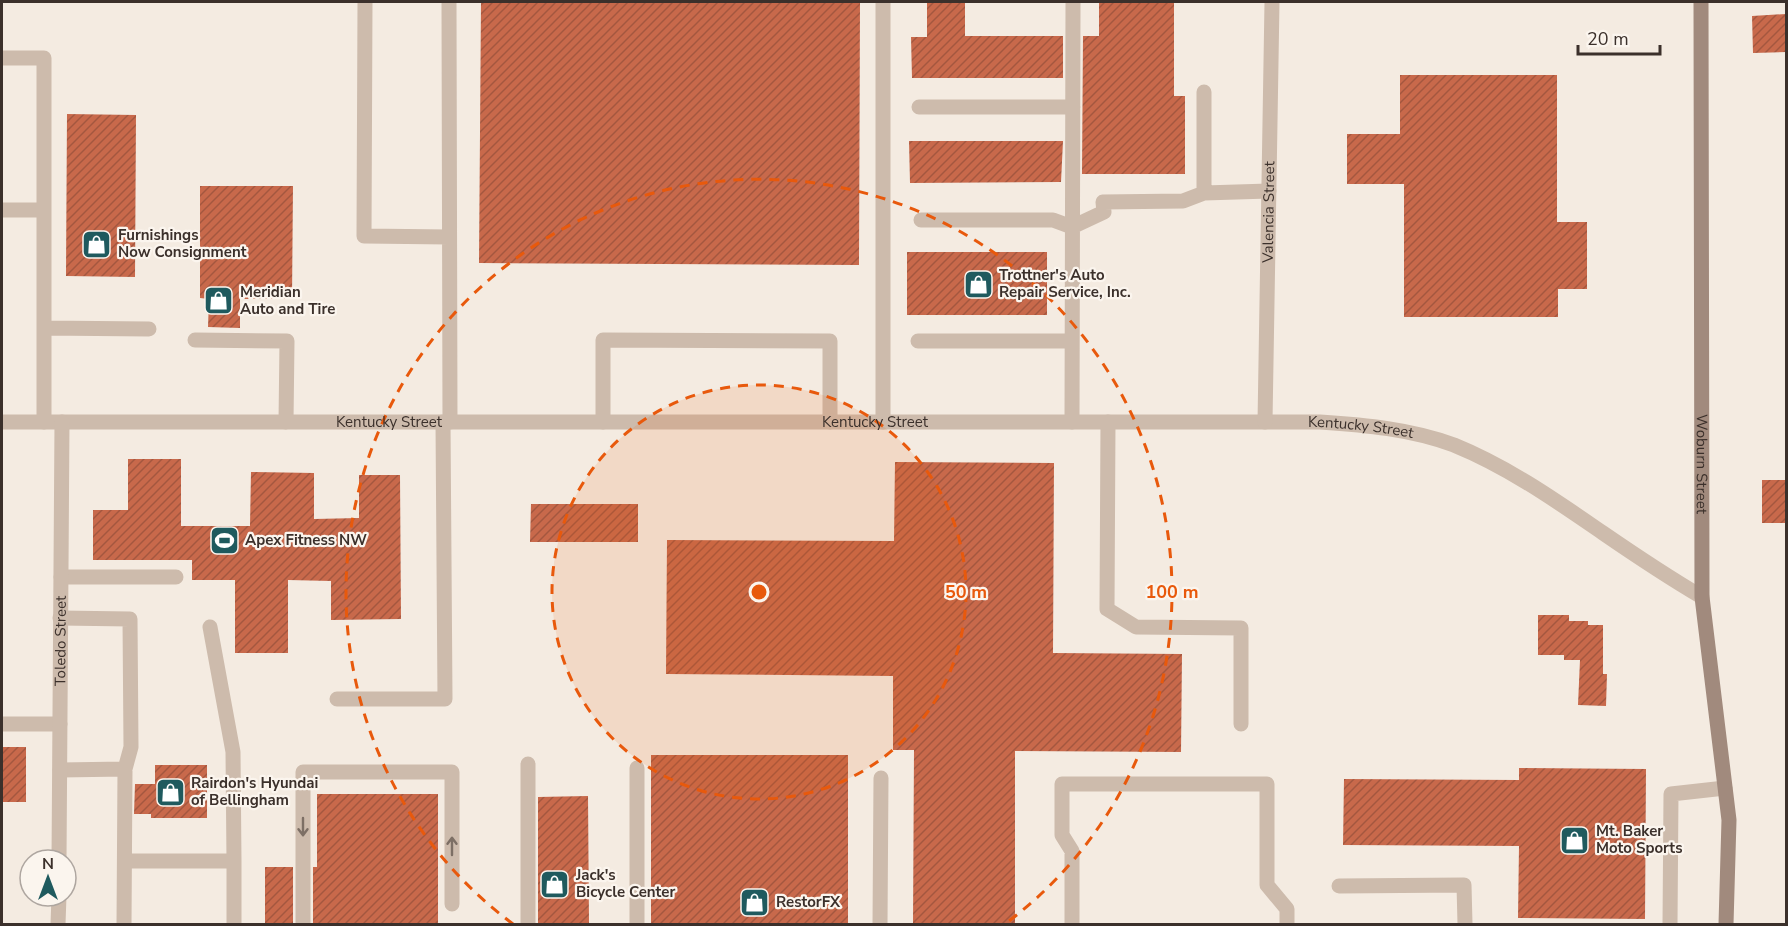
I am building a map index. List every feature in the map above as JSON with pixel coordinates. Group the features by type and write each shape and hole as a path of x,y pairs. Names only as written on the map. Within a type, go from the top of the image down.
{"main road":[{"name":"Woburn Street","path":"1701,2 1702,597 1729,820 1726,924"}],"street":[{"path":"365,2 364,237 450,237"},
{"path":"337,699 445,699 450,237 449,2"},
{"path":"883,2 883,422"},
{"path":"1072,422 1073,2"},
{"name":"Valencia Street","path":"1265,422 1272,2"},
{"path":"2,58 44,58 44,422"},
{"path":"1204,92 1204,193"},
{"path":"919,107 1073,107"},
{"path":"921,220 1053,220 1072,227 1104,212 1103,202 1183,201 1204,193 1269,191"},
{"path":"2,210 44,210"},
{"path":"44,328 149,329"},
{"path":"195,340 287,341 286,422"},
{"path":"603,422 603,340 662,340 830,341 830,422"},
{"path":"918,341 1072,341"},
{"name":"Kentucky Street","path":"2,422 1265,422 1367,425 1412,433 1452,445 1493,462 1534,486 1643,561 1702,597"},
{"name":"Toledo Street","path":"59,848 62,422"},
{"path":"1108,422 1107,609 1136,627 1241,628 1241,724"},
{"path":"61,577 176,577"},
{"path":"60,618 130,619 131,747 125,769 124,924"},
{"path":"210,627 233,752 234,924"},
{"path":"2,724 60,724"},
{"path":"528,764 528,924"},
{"path":"637,768 637,924"},
{"path":"60,770 125,769"},
{"path":"303,924 303,772 452,772 452,904"},
{"path":"880,924 881,778"},
{"path":"1072,924 1072,852 1062,835 1062,784 1267,784 1267,885 1287,909 1287,924"},
{"path":"1670,924 1671,794 1725,788"},
{"path":"125,861 234,861"},
{"path":"1339,886 1464,885 1464,924"},
{"path":"58,924 59,908"}],"building":[{"path":"481,2 860,2 859,265 479,263"},
{"path":"927,2 965,2 965,36 1063,36 1063,78 912,78 911,37 927,37"},
{"path":"1099,2 1174,2 1174,96 1185,96 1185,174 1082,174 1083,36 1099,36"},
{"path":"1786,14 1786,52 1753,53 1752,16"},
{"path":"1400,75 1557,75 1557,222 1587,222 1587,289 1558,289 1558,317 1404,317 1404,184 1347,184 1347,134 1400,134"},
{"path":"67,114 136,115 135,277 66,276"},
{"path":"909,141 1063,141 1061,182 910,183"},
{"path":"200,186 293,186 292,299 240,299 240,328 208,327 209,299 200,298"},
{"path":"907,252 1047,252 1047,315 907,315"},
{"path":"128,459 181,459 181,526 250,526 251,472 314,473 314,519 359,518 359,475 400,475 401,619 331,620 331,581 288,580 288,653 235,653 235,580 192,580 192,560 93,560 93,510 128,510"},
{"path":"895,462 1054,463 1053,653 1182,654 1181,752 1015,751 1015,924 913,924 914,750 893,750 893,676 666,674 667,540 894,541"},
{"path":"1762,480 1786,480 1786,523 1762,523"},
{"path":"531,504 638,504 638,542 530,542"},
{"path":"1538,615 1569,615 1569,621 1588,621 1588,625 1603,625 1603,674 1607,674 1606,706 1578,705 1580,660 1564,660 1564,655 1538,655"},
{"path":"2,747 26,747 26,802 2,802"},
{"path":"651,755 848,755 848,924 651,924"},
{"path":"155,765 207,765 207,818 151,818 151,814 134,814 135,784 155,784"},
{"path":"1519,768 1646,769 1645,919 1518,918 1519,846 1343,845 1344,779 1519,780"},
{"path":"317,794 438,794 438,924 313,924 313,867 317,867"},
{"path":"588,796 589,924 538,924 538,797"},
{"path":"265,867 293,867 293,924 265,924"}],"place":[{"name":"Furnishings Now Consignment","path":"97,244"},
{"name":"Trottner's Auto Repair Service, Inc.","path":"978,284"},
{"name":"Meridian Auto and Tire","path":"219,301"},
{"name":"Apex Fitness NW","path":"224,540"},
{"name":"Rairdon's Hyundai of Bellingham","path":"170,792"},
{"name":"Mt. Baker Moto Sports","path":"1575,840"},
{"name":"Jack's Bicycle Center","path":"555,884"},
{"name":"RestorFX","path":"755,902"}]}
